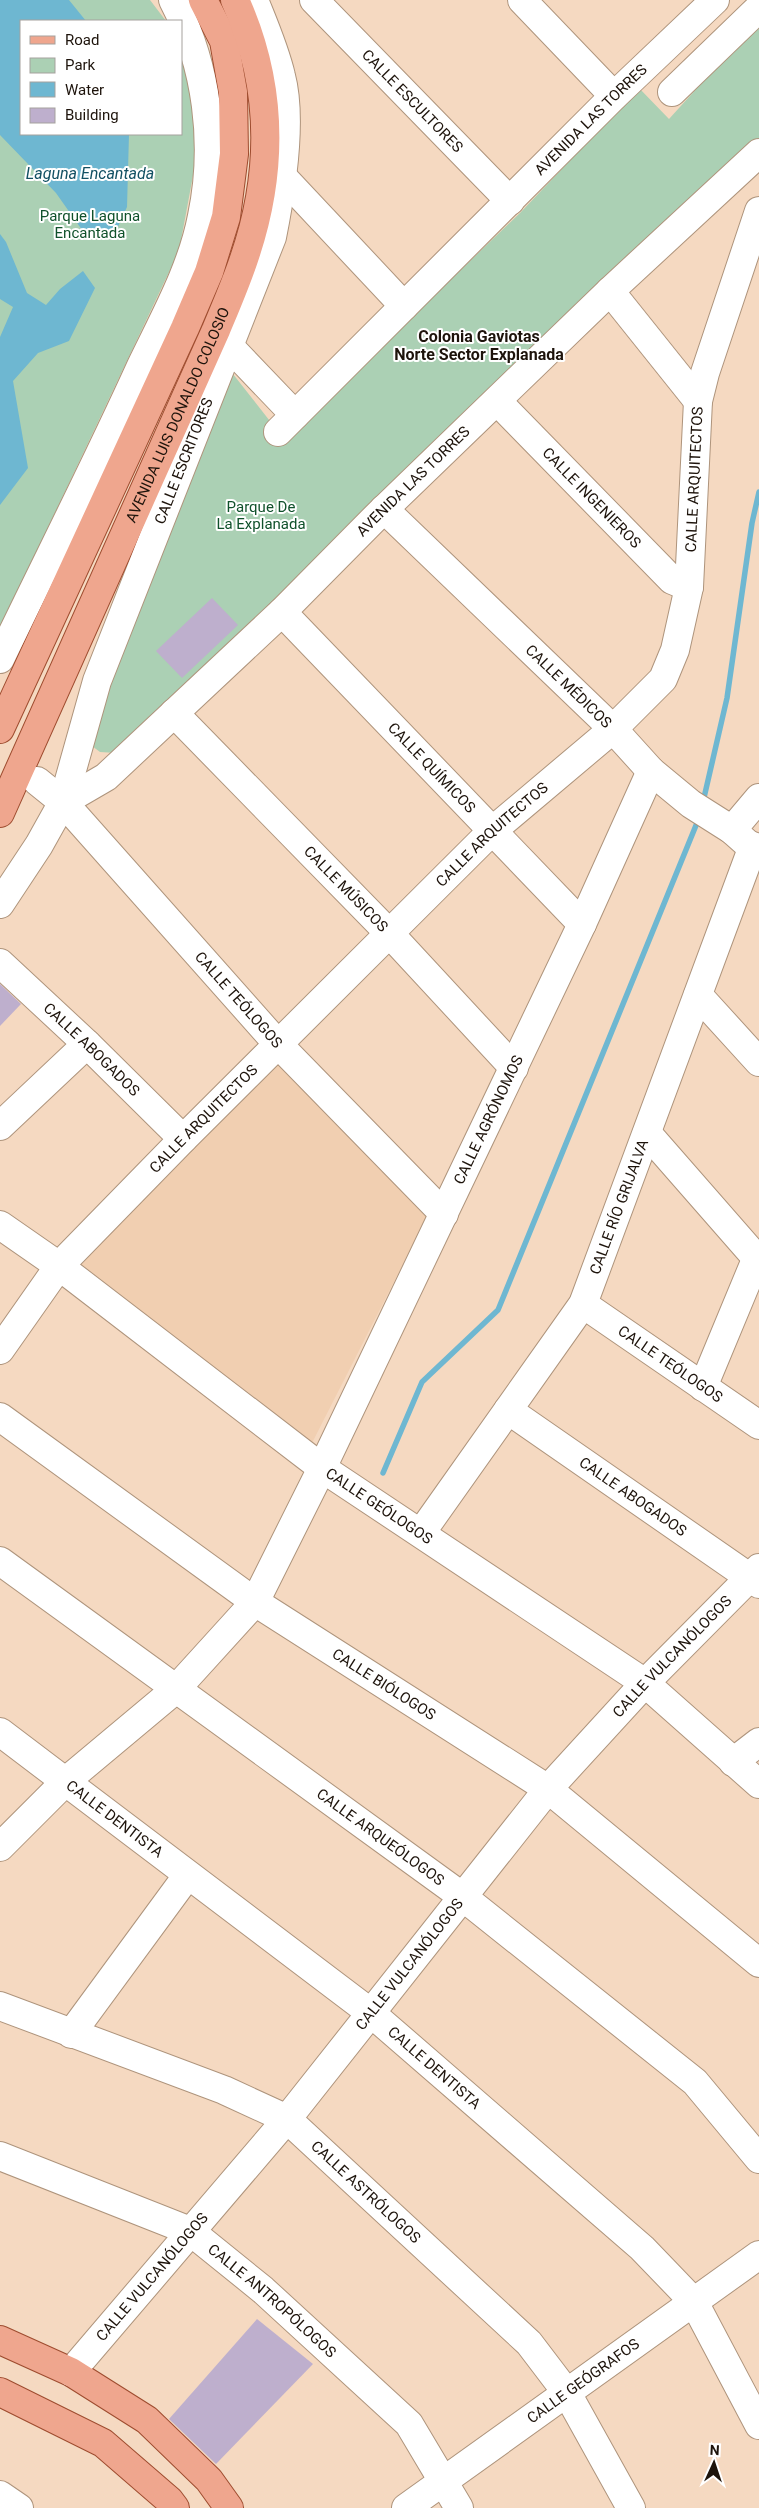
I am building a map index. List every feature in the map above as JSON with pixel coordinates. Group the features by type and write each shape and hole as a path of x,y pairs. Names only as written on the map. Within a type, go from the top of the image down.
{"main road":[{"name":"AVENIDA LUIS DONALDO COLOSIO","path":"0,729 185,328 209,272 226,217 234,154 233,92 224,41 203,0"},
{"name":"AVENIDA LUIS DONALDO COLOSIO","path":"0,813 216,330 245,259 261,198 266,146 263,93 250,33 235,0"},
{"path":"1,2342 71,2372 147,2420 209,2480 229,2508"},
{"path":"0,2392 103,2443 175,2508"}],"street":[{"path":"0,659 90,477 164,318 196,241 206,187 207,114 198,61 186,26 173,0"},
{"name":"CALLE ESCRITORES","path":"0,904 39,846 63,802 97,681 272,237 282,176 285,97 281,76 254,0"},
{"name":"CALLE ESCULTORES","path":"314,0 510,201"},
{"path":"522,0 614,96"},
{"name":"AVENIDA LAS TORRES","path":"229,346 287,424 614,96 715,0"},
{"path":"672,92 759,8"},
{"name":"AVENIDA LAS TORRES","path":"63,802 106,777 282,612 384,509 498,402 610,291 759,154"},
{"path":"282,176 404,306"},
{"name":"CALLE ARQUITECTOS","path":"0,1350 59,1266 183,1138 492,831 613,729 663,678 675,650 689,587 698,401 705,373 759,211"},
{"path":"610,291 698,401"},
{"name":"CALLE INGENIEROS","path":"498,402 672,580 689,587"},
{"name":"CALLE MÉDICOS","path":"384,509 613,729 650,772 729,831"},
{"name":"CALLE QUÍMICOS","path":"282,612 582,924"},
{"name":"CALLE MÚSICOS","path":"174,713 389,933 514,1068"},
{"path":"74,758 94,773 106,777"},
{"name":"CALLE AGRÓNOMOS","path":"176,1689 255,1602 322,1468 514,1068 582,924 650,772"},
{"name":"CALLE TEÓLOGOS","path":"37,782 63,802 277,1043 444,1214"},
{"name":"CALLE RÍO GRIJALVA","path":"421,1533 583,1304 698,995 729,831 759,798"},
{"name":"CALLE ABOGADOS","path":"0,963 87,1044 183,1138"},
{"path":"698,995 759,1062"},
{"path":"0,1126 87,1044"},
{"path":"647,1133 758,1259 703,1386"},
{"name":"CALLE GEÓLOGOS","path":"0,1225 59,1266 322,1468 645,1684 759,1784"},
{"name":"CALLE TEÓLOGOS","path":"583,1304 759,1425"},
{"name":"CALLE ABOGADOS","path":"508,1410 756,1576"},
{"name":"CALLE BIÓLOGOS","path":"0,1417 255,1602 548,1789 759,1963"},
{"name":"CALLE ARQUEÓLOGOS","path":"0,1561 464,1897 695,2082 759,2159"},
{"name":"CALLE VULCANÓLOGOS","path":"71,2372 287,2119 548,1789 645,1684 756,1576"},
{"path":"0,1846 66,1781 176,1689"},
{"name":"CALLE DENTISTA","path":"0,1732 187,1876 372,2013 642,2248 694,2302 759,2425"},
{"path":"734,1762 759,1742"},
{"path":"71,2034 187,1876"},
{"name":"CALLE ASTRÓLOGOS","path":"0,2006 224,2090 287,2119 529,2343 567,2393 631,2508"},
{"name":"CALLE ANTROPÓLOGOS","path":"0,2156 190,2231 263,2290 409,2424 460,2508"},
{"name":"CALLE GEÓGRAFOS","path":"406,2508 759,2256"},
{"path":"0,2495 19,2508"}],"shaded area":[{"path":"278,1060 429,1213 312,1443 76,1263"}],"green space":[{"name":"Parque Laguna Encantada","path":"0,0 150,0 165,20 20,20 20,135 182,135 182,55 194,104 197,154 179,251 0,629"},
{"name":"Parque De La Explanada","path":"759,20 759,144 116,753 100,752 92,746 91,731 229,369 284,439 520,213 639,88 669,119"}],"water":[{"name":"Laguna Encantada","path":"0,0 69,0 85,20 20,20 20,135 129,135 127,207 115,233 87,237 56,193 0,135"},
{"path":"0,234 6,242 27,293 46,305 60,289 83,271 95,288 69,341 38,353 13,381 28,468 0,505 0,337 13,307 0,299"}],"building":[{"path":"212,598 238,625 182,678 156,651"},
{"path":"0,984 21,1004 0,1026"},
{"path":"257,2319 313,2364 216,2464 169,2419"}],"waterway":[{"path":"703,802 727,698 752,523 759,492"},
{"path":"383,1473 422,1382 498,1310 699,818"}],"district":[{"name":"Colonia Gaviotas Norte Sector Explanada","path":"479,345"}]}
